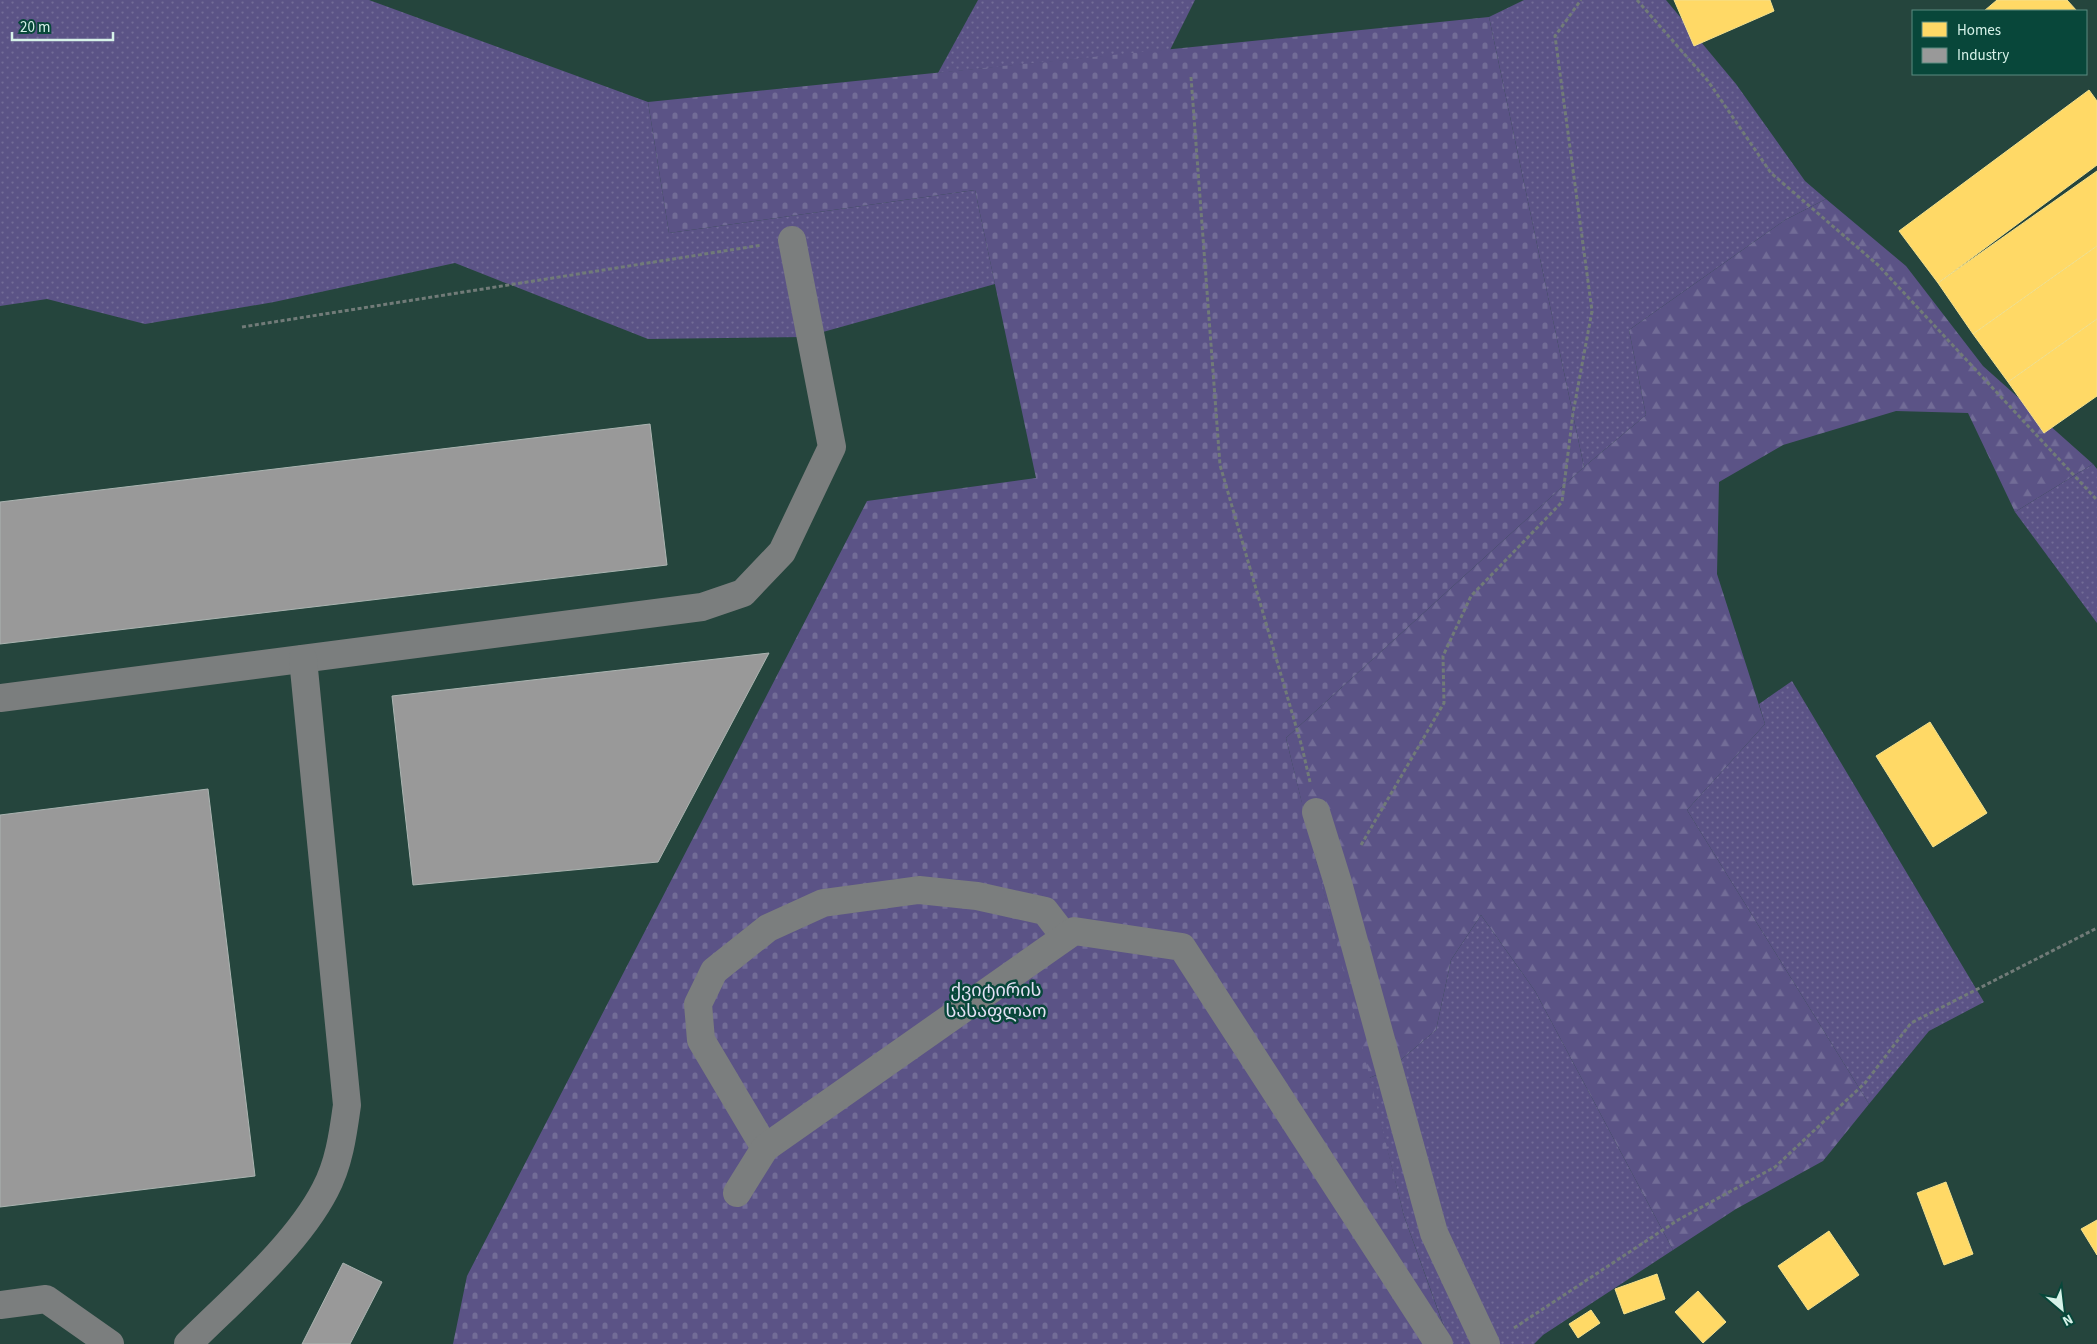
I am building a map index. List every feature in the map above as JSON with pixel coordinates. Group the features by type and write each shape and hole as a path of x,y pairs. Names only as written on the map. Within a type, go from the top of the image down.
{"street":[{"path":"0,698 702,607 743,593 782,552 832,447 792,240"},
{"path":"188,1344 298,1233 326,1190 340,1150 347,1105 303,659"},
{"path":"1316,812 1338,883 1434,1233 1496,1339"},
{"path":"765,1148 701,1040 698,1004 714,971 768,928 823,903 919,890 977,896 1045,911 1065,937"},
{"path":"737,1193 765,1148 1074,931 1182,947 1439,1344"},
{"path":"0,1305 46,1299 110,1344"}],"path":[{"path":"1338,883 1444,703 1443,656 1471,596 1562,502 1573,413 1592,311 1555,36 1581,0"},
{"path":"1636,0 1708,81 1771,173 1878,265 2097,500"},
{"path":"1191,77 1220,466 1302,747 1316,812"},
{"path":"242,327 792,240"},
{"path":"1496,1339 1678,1220 1774,1167 1865,1083 1911,1023 2097,928"}],"green space":[{"path":"0,0 369,0 648,102 669,233 975,190 995,284 805,337 648,339 455,263 274,302 145,324 47,299 0,306"},
{"path":"978,0 1195,0 1170,50 938,73"},
{"path":"1524,0 1666,0 1736,84 1805,181 1826,199 1785,220 1629,330 1646,415 1584,467 1489,17"},
{"name":"ქვიტირის სასაფლაო","path":"1489,17 1584,467 1286,738 1404,1216 1450,1344 453,1344 467,1276 867,501 1036,478 975,190 669,233 648,102"},
{"path":"1826,199 1906,266 1983,366 2093,464 2015,512 1968,413 1896,411 1783,445 1719,482 1717,574 1765,724 1687,810 1869,1104 1823,1161 1736,1209 1673,1250 1535,991 1481,915 1451,960 1436,1030 1389,1070 1369,1078 1286,738 1584,467 1646,415 1629,330 1785,220"},
{"path":"2093,464 2097,469 2097,623 2015,512"},
{"path":"1792,681 1984,1002 1929,1031 1869,1104 1687,810 1765,724 1759,704"},
{"path":"1481,915 1535,991 1673,1250 1543,1335 1534,1344 1452,1344 1447,1335 1404,1216 1369,1078 1389,1070 1436,1030 1451,960"}],"building: Homes":[{"path":"1674,0 1770,0 1774,11 1694,46"},
{"path":"1997,0 2067,0 2076,10 1985,10"},
{"path":"2089,90 2097,101 2097,165 1938,283 1899,231"},
{"path":"2097,171 2097,246 1973,334 1938,283"},
{"path":"2097,246 2097,319 2008,382 1973,334"},
{"path":"2097,319 2097,396 2044,433 2008,382"},
{"path":"1930,722 1987,813 1933,847 1876,756"},
{"path":"1946,1182 1973,1254 1944,1265 1917,1193"},
{"path":"2097,1220 2097,1255 2081,1229"},
{"path":"1829,1231 1859,1275 1808,1310 1778,1266"},
{"path":"1657,1274 1665,1299 1624,1314 1615,1289"},
{"path":"1698,1291 1726,1322 1703,1343 1675,1312"},
{"path":"1591,1310 1600,1323 1578,1338 1569,1324"}],"building: Industry":[{"path":"650,424 667,565 0,644 0,502"},
{"path":"769,653 658,862 413,885 392,696"},
{"path":"208,789 255,1176 0,1207 0,815"},
{"path":"343,1263 382,1282 350,1344 302,1344"}]}
